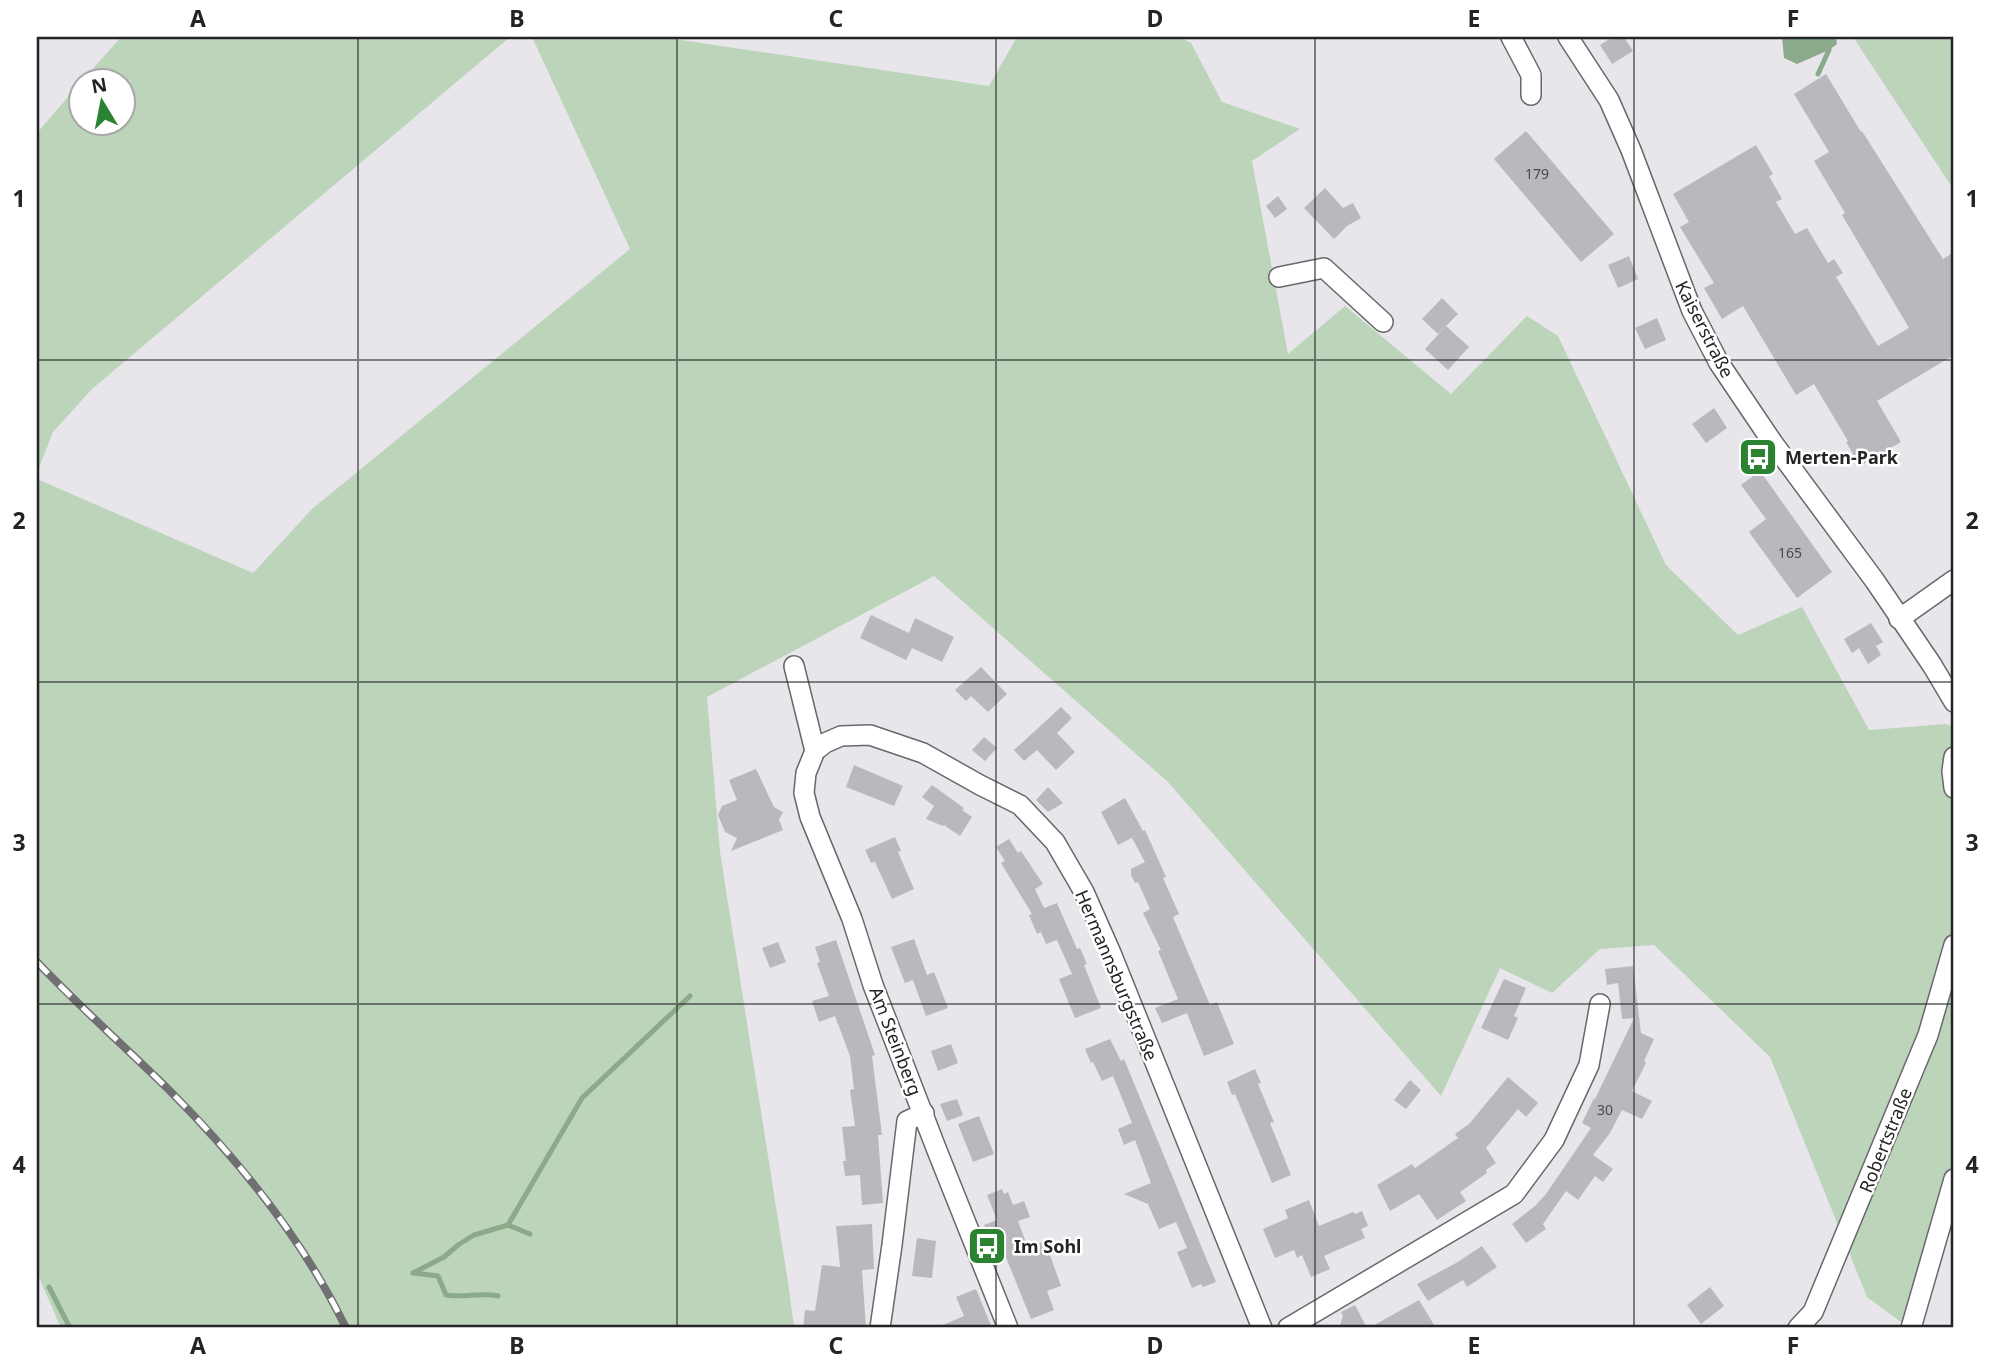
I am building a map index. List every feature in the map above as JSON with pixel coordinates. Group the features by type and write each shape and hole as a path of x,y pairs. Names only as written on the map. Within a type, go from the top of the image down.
{"street":[{"path":"1511,37 1531,75 1531,95"},
{"name":"Kaiserstraße","path":"1568,37 1609,100 1631,150 1692,311 1718,363 1875,582 1954,702"},
{"path":"1279,277 1324,268 1383,322"},
{"path":"1899,619 1954,580"},
{"path":"794,666 815,751"},
{"name":"Hermannsburgstraße","path":"815,751 841,736 870,735 923,753 1020,805 1055,842 1084,892 1111,953 1262,1328"},
{"name":"Am Steinberg","path":"815,751 806,773 804,793 810,817 852,919 873,985 1008,1328"},
{"path":"1954,757 1954,788"},
{"name":"Robertstraße","path":"1798,1328 1812,1311 1928,1035 1954,945"},
{"path":"1288,1328 1514,1194 1554,1140 1589,1065 1600,1004"},
{"path":"880,1328 907,1121 924,1113"},
{"path":"1911,1328 1954,1179"}],"shaded area":[{"path":"121,37 510,37 92,389 53,432 37,473 37,133 66,99 66,136 136,136 136,66 95,66"},
{"path":"532,37 661,37 989,86 1017,37 1179,37 1191,43 1222,102 1300,129 1252,161 1288,354 1345,306 1451,394 1527,316 1558,336 1666,565 1738,635 1802,607 1869,730 1946,724 1954,728 1954,1179 1909,1328 1867,1297 1770,1057 1654,945 1600,949 1552,993 1500,968 1441,1096 1168,782 934,576 707,697 720,852 794,1328 61,1328 37,1273 37,479 253,573 312,509 630,249"},
{"path":"1782,37 1836,37 1837,44 1797,64 1784,58"},
{"path":"1853,37 1954,37 1954,190"}],"building":[{"path":"1613,37 1624,37 1633,51 1612,64 1600,45"},
{"path":"1826,74 1943,259 1954,252 1954,355 1877,401 1901,442 1860,466 1814,384 1796,395 1743,306 1722,319 1704,288 1714,283 1680,227 1689,222 1673,194 1756,145 1773,174 1769,176 1782,199 1776,202 1795,234 1807,228 1828,263 1834,259 1843,273 1836,277 1878,346 1909,328 1842,215 1845,213 1814,161 1829,152 1794,94"},
{"path":"1526,131 1614,234 1581,262 1494,159"},
{"path":"1325,188 1343,208 1353,203 1361,218 1347,226 1334,239 1304,208"},
{"path":"1278,196 1287,209 1275,218 1266,206"},
{"path":"1629,256 1638,279 1618,288 1608,265"},
{"path":"1442,298 1458,314 1438,334 1422,319"},
{"path":"1657,318 1666,340 1645,349 1635,328"},
{"path":"1446,326 1469,347 1448,370 1425,349"},
{"path":"1714,408 1727,428 1706,443 1692,424"},
{"path":"1760,471 1832,572 1797,598 1749,532 1766,519 1741,485"},
{"path":"871,615 909,633 915,618 954,637 942,662 912,648 906,660 860,638"},
{"path":"1871,623 1883,642 1876,646 1881,655 1868,664 1859,648 1852,653 1844,639"},
{"path":"981,667 1007,694 988,712 971,696 966,701 955,690"},
{"path":"1061,707 1072,718 1057,733 1075,752 1056,770 1037,750 1024,761 1014,750"},
{"path":"984,737 997,748 985,761 972,750"},
{"path":"854,765 903,786 894,806 846,787"},
{"path":"756,769 774,807 783,812 779,820 783,830 731,851 737,838 725,832 718,815 722,806 737,800 729,780"},
{"path":"932,785 972,817 960,836 944,825 926,819 934,806 922,797"},
{"path":"1048,787 1063,803 1048,812 1036,800"},
{"path":"1125,798 1143,831 1145,830 1166,877 1163,878 1179,914 1173,917 1210,1005 1217,1002 1234,1044 1204,1056 1187,1013 1162,1023 1155,1008 1178,999 1158,951 1161,950 1143,913 1150,909 1138,882 1135,883 1131,875 1131,869 1145,862 1132,838 1139,834 1118,845 1101,812"},
{"path":"895,837 901,851 898,852 914,889 892,899 875,862 871,863 865,850"},
{"path":"1009,839 1018,853 1021,851 1043,884 1035,889 1044,908 1057,903 1077,949 1080,948 1087,964 1084,965 1101,1008 1075,1018 1059,979 1072,974 1057,940 1046,944 1041,932 1037,934 1029,915 1032,914 1001,863 1005,861 996,847"},
{"path":"914,939 927,975 934,972 948,1008 926,1016 913,980 905,983 891,947"},
{"path":"836,940 875,1055 872,1056 882,1135 878,1135 883,1203 862,1205 860,1175 845,1176 842,1127 855,1126 850,1090 854,1089 850,1056 835,1016 819,1022 812,1001 829,996 817,963 820,962 815,947"},
{"path":"778,942 786,962 770,968 762,948"},
{"path":"1633,966 1641,1033 1654,1039 1632,1091 1652,1101 1642,1119 1622,1110 1610,1133 1593,1155 1613,1169 1603,1182 1595,1176 1578,1200 1566,1191 1543,1224 1546,1229 1526,1243 1512,1224 1546,1194 1591,1128 1582,1123 1634,1018 1622,1019 1618,983 1607,985 1605,969"},
{"path":"1504,979 1526,988 1514,1016 1518,1018 1508,1040 1481,1028"},
{"path":"1110,1039 1121,1061 1124,1059 1216,1282 1192,1288 1177,1252 1187,1248 1176,1222 1159,1229 1148,1204 1124,1194 1151,1183 1135,1140 1124,1145 1118,1129 1132,1123 1113,1076 1102,1081 1085,1049"},
{"path":"951,1044 958,1063 938,1071 931,1051"},
{"path":"1255,1069 1261,1083 1258,1084 1274,1122 1270,1123 1291,1175 1272,1183 1235,1094 1232,1095 1227,1082"},
{"path":"1508,1077 1538,1103 1526,1117 1518,1109 1486,1148 1496,1163 1486,1170 1487,1173 1460,1192 1466,1201 1437,1220 1419,1194 1390,1211 1377,1185 1412,1164 1415,1168 1458,1138 1455,1134 1469,1124"},
{"path":"1410,1080 1421,1090 1406,1109 1394,1100"},
{"path":"957,1099 963,1115 947,1121 940,1104"},
{"path":"979,1116 994,1154 973,1162 958,1124"},
{"path":"1002,1189 1004,1194 1008,1192 1013,1205 1024,1201 1030,1217 1018,1221 1028,1248 1045,1241 1061,1286 1047,1291 1054,1310 1031,1319 999,1240 991,1243 984,1225 997,1220 987,1195"},
{"path":"1309,1200 1319,1226 1362,1211 1368,1226 1361,1229 1365,1238 1324,1256 1330,1269 1311,1277 1302,1255 1297,1258 1294,1250 1275,1258 1263,1229 1288,1218 1285,1210"},
{"path":"872,1224 874,1269 862,1270 866,1328 803,1328 805,1310 815,1311 822,1265 840,1267 836,1226"},
{"path":"917,1238 936,1241 932,1278 912,1276"},
{"path":"1482,1246 1497,1267 1467,1287 1463,1280 1428,1301 1417,1284"},
{"path":"1710,1287 1724,1306 1701,1324 1687,1305"},
{"path":"976,1289 992,1328 936,1328 964,1316 956,1297"},
{"path":"1419,1300 1436,1328 1369,1328"},
{"path":"1355,1305 1367,1328 1339,1328 1343,1316 1341,1312"}],"waterway":[{"path":"1818,74 1829,50 1829,37"},
{"path":"413,1273 444,1257 474,1235 508,1225 582,1098 690,996"},
{"path":"508,1225 530,1234"},
{"path":"414,1273 438,1276 446,1295 498,1296"},
{"path":"49,1287 70,1328"}],"railway":[{"path":"37,962 168,1089 244,1172 310,1263 346,1328"}],"place":[{"name":"Merten-Park","path":"1758,457"},
{"name":"Im Sohl","path":"987,1246"}]}
